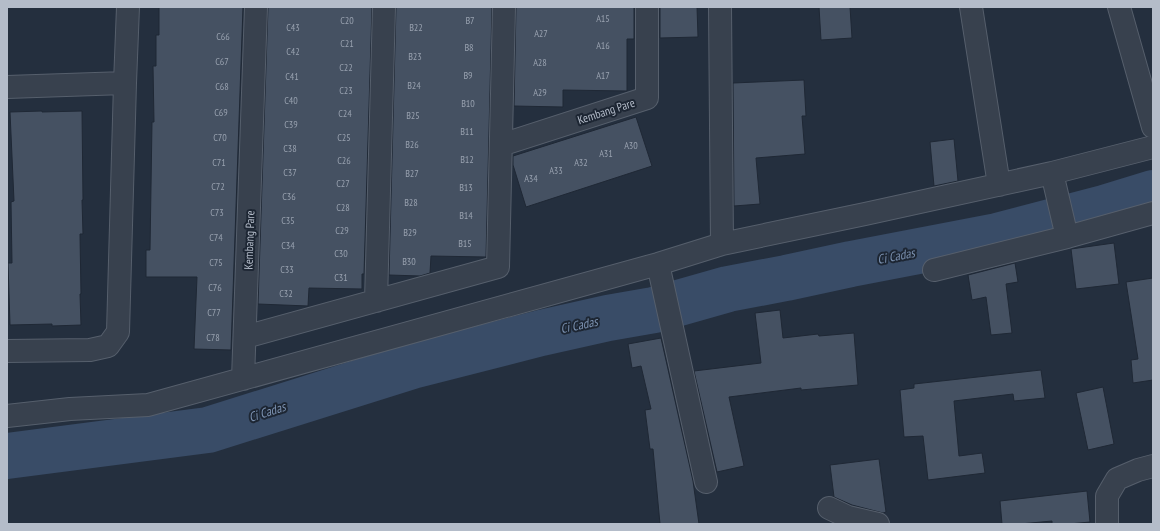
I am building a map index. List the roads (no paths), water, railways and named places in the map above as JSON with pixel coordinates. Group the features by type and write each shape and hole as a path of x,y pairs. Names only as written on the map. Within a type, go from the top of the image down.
{"street":[{"path":"7,351 90,350 108,346 118,332 128,7"},
{"name":"Kembang Pare","path":"243,379 256,7"},
{"path":"376,301 384,7"},
{"path":"245,337 498,267 504,7"},
{"name":"Kembang Pare","path":"501,145 648,98 647,7"},
{"path":"720,7 722,244"},
{"path":"971,7 999,185"},
{"path":"1119,7 1153,127"},
{"path":"7,87 125,83"},
{"path":"7,416 70,409 148,405 659,268 722,244 999,185 1054,180 1153,146"},
{"path":"1054,180 1067,234"},
{"path":"934,270 1067,234 1153,213"},
{"path":"659,268 706,482"},
{"path":"1107,524 1107,496 1117,479 1138,470 1153,466"},
{"path":"829,508 848,517 878,524"}],"waterway":[{"name":"Ci Cadas","path":"7,456 208,430 412,366 541,333 608,318 654,310 728,289 997,236 1104,208 1153,193"}]}
